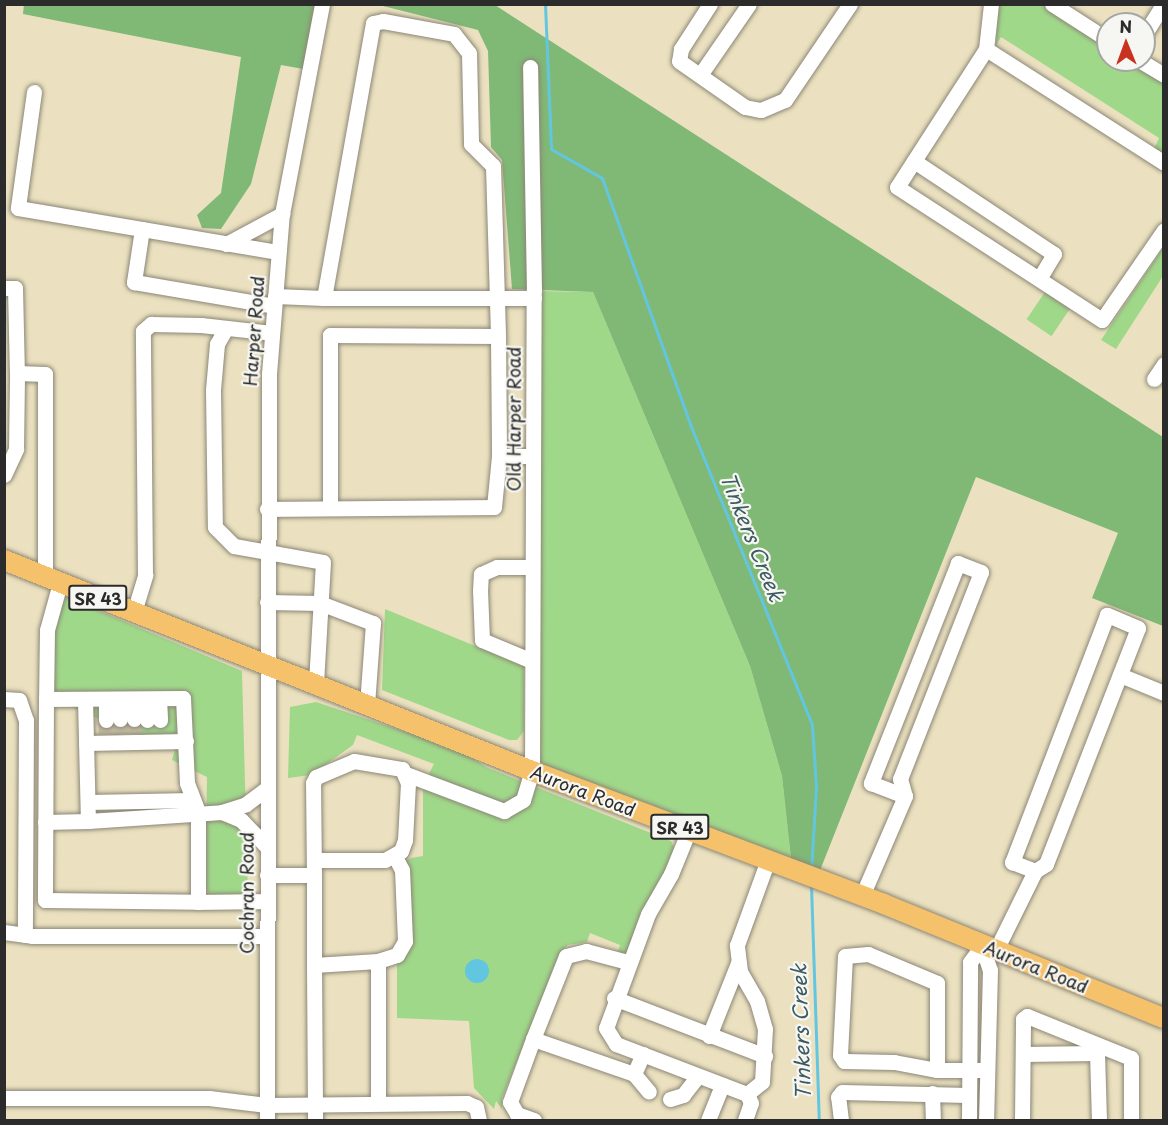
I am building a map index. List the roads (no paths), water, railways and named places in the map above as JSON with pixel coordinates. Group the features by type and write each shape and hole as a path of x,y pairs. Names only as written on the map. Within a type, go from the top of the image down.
{"main road":[{"name":"Aurora Road","path":"4,560 531,771 792,868 1164,1018"}],"street":[{"name":"Harper Road","path":"266,665 267,508 272,333 282,214 322,4"},
{"path":"710,4 681,49 679,61 745,107 761,110 785,100 850,4"},
{"path":"700,75 749,4"},
{"path":"992,4 986,50 897,187 1102,320 1164,230"},
{"path":"1052,4 1096,32"},
{"path":"267,508 494,507 499,456 493,166 471,144 469,52 454,34 383,21 373,23 369,34 324,298"},
{"path":"986,50 1164,163"},
{"name":"Old Harper Road","path":"405,774 504,811 523,800 531,771 534,298 530,67"},
{"path":"34,92 18,208 279,252"},
{"path":"914,161 1054,254 1039,279"},
{"path":"226,243 282,214"},
{"path":"142,229 134,282 275,301 324,298 534,298"},
{"path":"4,288 15,288 17,373 16,449 4,475"},
{"path":"135,612 145,575 143,331 151,324 272,333"},
{"path":"225,330 217,344 213,390 215,528 234,546 323,562 316,685"},
{"path":"330,507 330,335 498,336"},
{"path":"1154,380 1164,364"},
{"path":"17,373 45,374 52,579 47,630 45,900 267,901"},
{"path":"499,456 533,456"},
{"path":"862,896 905,796 900,779 981,572 958,564 871,783 905,796"},
{"path":"532,567 497,567 481,574 480,591 482,640 532,661"},
{"path":"267,602 320,603 374,623 367,705"},
{"path":"969,1120 970,963 989,948 1035,871 1046,864 1138,628 1107,615 1012,862 1035,871"},
{"name":"Cochran Road","path":"266,665 267,1113"},
{"path":"1120,675 1164,693"},
{"path":"46,699 183,698 187,783 196,806 198,902"},
{"path":"4,699 19,700 26,720 25,935"},
{"path":"133,699 134,732"},
{"path":"133,699 134,732"},
{"path":"133,699 134,732"},
{"path":"85,700 88,821"},
{"path":"86,743 134,732 186,741"},
{"path":"315,1120 316,777 354,761 402,770 405,774 405,840 395,856"},
{"path":"222,812 246,804 266,789"},
{"path":"88,802 196,806 222,812 241,820 267,847"},
{"path":"45,822 144,820 196,806"},
{"path":"689,830 625,969 606,1020 608,1036 616,1044 747,1094 751,1103 745,1120"},
{"path":"267,875 395,856"},
{"path":"314,965 378,961 398,955 405,941 402,870 395,856"},
{"path":"747,1094 762,1082 765,1056 764,1015 738,963 737,945 768,860"},
{"path":"4,932 25,935 267,936"},
{"path":"986,1120 989,948"},
{"path":"534,1120 517,1114 510,1102 532,1039 566,956 586,951 625,969"},
{"path":"937,1070 937,983 868,954 845,956 840,1055 844,1061 894,1062 937,1070 986,1070"},
{"path":"378,961 378,1103"},
{"path":"709,1036 738,963"},
{"path":"614,998 765,1056"},
{"path":"1022,1120 1023,1019 1027,1016 1097,1048 1131,1058 1131,1120"},
{"path":"532,1039 634,1074 649,1092"},
{"path":"1023,1054 1097,1048"},
{"path":"1097,1048 1099,1120"},
{"path":"634,1074 643,1054"},
{"path":"670,1099 683,1095 698,1076"},
{"path":"708,1120 722,1085"},
{"path":"841,1120 838,1097 842,1092 968,1095"},
{"path":"932,1093 933,1120"},
{"path":"4,1098 208,1098 267,1113 314,1104 467,1103 476,1107 480,1120"}],"water":[{"path":"477,959 486,962 489,971 486,980 477,983 468,980 465,971 468,962"}],"waterway":[{"name":"Tinkers Creek","path":"545,4 551,149 602,178 692,429 812,725 816,787 811,870"},
{"name":"Tinkers Creek","path":"811,885 819,1120"}],"tunnel":[{"path":"120,719 121,735"},
{"path":"134,719 134,734"},
{"path":"106,720 106,734"}]}
